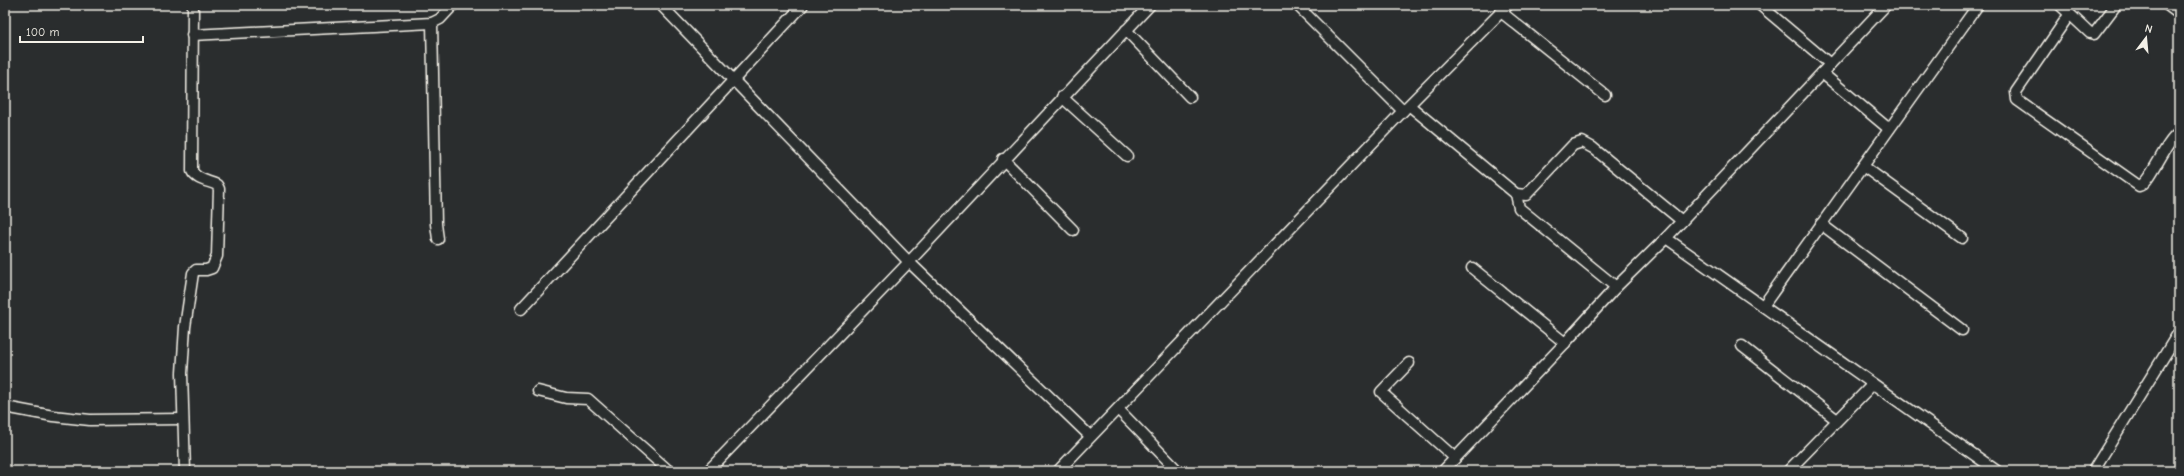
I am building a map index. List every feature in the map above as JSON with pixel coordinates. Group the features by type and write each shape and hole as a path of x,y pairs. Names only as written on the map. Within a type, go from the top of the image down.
{"street":[{"path":"184,471 182,373 185,327 191,279 196,270 206,270 215,264 217,256 219,189 218,185 200,179 194,175 192,171 193,5"},
{"path":"661,5 909,262 1090,436"},
{"path":"521,309 735,81 804,5"},
{"path":"708,471 909,262 1062,97 1150,5"},
{"path":"1298,5 1407,108 1516,194 1526,195 1573,145 1582,142 1593,148 1682,222"},
{"path":"1760,5 1830,64"},
{"path":"1443,471 1565,343 1616,287 1682,222 1886,5"},
{"path":"1763,306 1978,5"},
{"path":"2060,5 2090,33 2094,34 2116,5"},
{"path":"2167,5 2179,14"},
{"path":"192,35 432,23 440,19 452,6"},
{"path":"1058,471 1090,436 1118,409 1504,8 1605,95"},
{"path":"2069,15 2016,92 2017,100 2139,186 2147,180 2167,145 2179,133"},
{"path":"432,23 436,217 438,239"},
{"path":"1126,30 1190,97"},
{"path":"1822,73 1888,129"},
{"path":"1062,97 1128,156"},
{"path":"1004,159 1072,230"},
{"path":"1863,166 1962,238"},
{"path":"1516,194 1519,208 1616,287"},
{"path":"1821,224 1962,330"},
{"path":"1666,238 1992,470"},
{"path":"1472,268 1565,343"},
{"path":"2092,471 2179,332"},
{"path":"1742,346 1837,420"},
{"path":"1409,363 1381,392 1455,458"},
{"path":"1788,471 1873,384"},
{"path":"538,391 566,398 588,399 669,471"},
{"path":"5,407 53,416 90,420 183,419"},
{"path":"1118,409 1178,471"}]}
